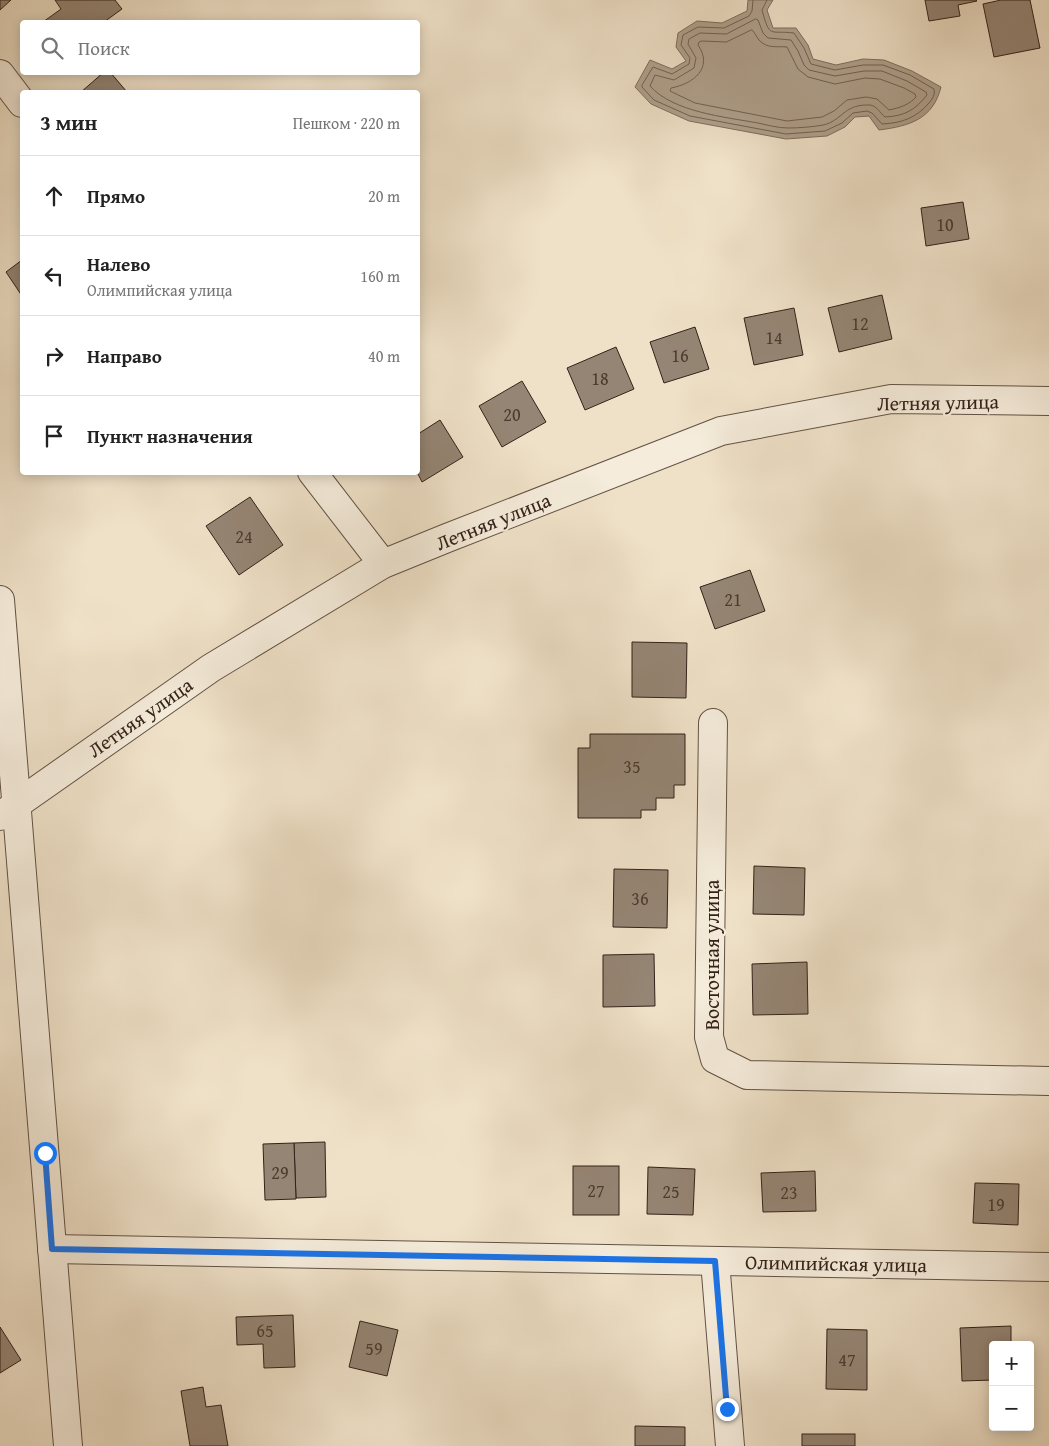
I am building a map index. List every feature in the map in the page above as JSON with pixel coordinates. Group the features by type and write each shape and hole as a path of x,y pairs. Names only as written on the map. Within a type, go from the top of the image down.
{"street":[{"path":"0,74 20,100"},
{"name":"Летняя улица","path":"8,810 211,668 384,564 721,431 891,399 1049,402"},
{"path":"314,475 384,564"},
{"path":"0,600 8,810 52,1249 68,1446"},
{"name":"Восточная улица","path":"713,723 709,1037 715,1059 747,1075 1049,1081"},
{"name":"Олимпийская улица","path":"52,1249 1049,1267"},
{"path":"715,1261 730,1446"}],"water":[{"path":"748,0 773,0 767,10 773,28 796,28 808,45 813,59 836,65 863,59 884,60 912,71 941,87 937,98 926,114 901,126 879,130 869,116 855,117 845,127 827,136 786,139 689,121 651,104 635,87 650,60 672,69 686,61 676,47 678,33 697,21 722,23 747,11"}],"building":[{"path":"0,0 11,0 0,10"},
{"path":"55,0 115,0 122,9 107,20 46,20 61,9"},
{"path":"925,0 977,1 958,5 960,16 929,21"},
{"path":"1001,0 1030,0 1040,48 994,57 983,4"},
{"path":"101,75 113,75 125,90 83,90"},
{"path":"963,202 969,239 926,246 921,208"},
{"path":"20,262 20,293 6,272"},
{"path":"882,295 892,339 839,352 828,308"},
{"path":"794,308 803,355 754,365 744,318"},
{"path":"695,327 709,369 664,383 650,342"},
{"path":"616,347 634,389 585,410 567,368"},
{"path":"522,381 546,422 502,447 479,406"},
{"path":"440,420 463,457 422,482 418,475 420,433"},
{"path":"250,497 283,545 239,575 206,526"},
{"path":"750,570 765,611 715,629 700,587"},
{"path":"632,642 687,643 686,698 632,697"},
{"path":"590,734 685,734 685,785 674,785 674,798 656,798 656,810 641,810 641,818 578,818 578,748 590,748"},
{"path":"754,866 805,868 804,915 753,914"},
{"path":"614,869 668,870 667,928 613,927"},
{"path":"654,954 655,1006 603,1007 603,955"},
{"path":"807,962 808,1014 753,1015 752,964"},
{"path":"325,1142 326,1197 296,1198 294,1143"},
{"path":"294,1143 296,1199 265,1200 263,1144"},
{"path":"573,1166 619,1166 619,1215 573,1215"},
{"path":"648,1167 695,1169 693,1215 647,1214"},
{"path":"815,1171 816,1211 763,1212 761,1173"},
{"path":"975,1183 1019,1184 1018,1225 973,1223"},
{"path":"293,1315 295,1367 264,1368 263,1344 237,1345 236,1317"},
{"path":"360,1321 398,1330 387,1376 349,1367"},
{"path":"1011,1326 1011,1341 989,1341 989,1380 962,1381 960,1328"},
{"path":"0,1327 21,1360 0,1373"},
{"path":"827,1329 867,1330 867,1390 826,1389"},
{"path":"203,1387 206,1407 221,1405 228,1446 190,1446 181,1391"},
{"path":"635,1426 685,1427 685,1446 635,1446"},
{"path":"802,1434 855,1434 855,1446 802,1446"}],"route":[{"path":"45,1153 52,1249 715,1261 727,1409"}]}
